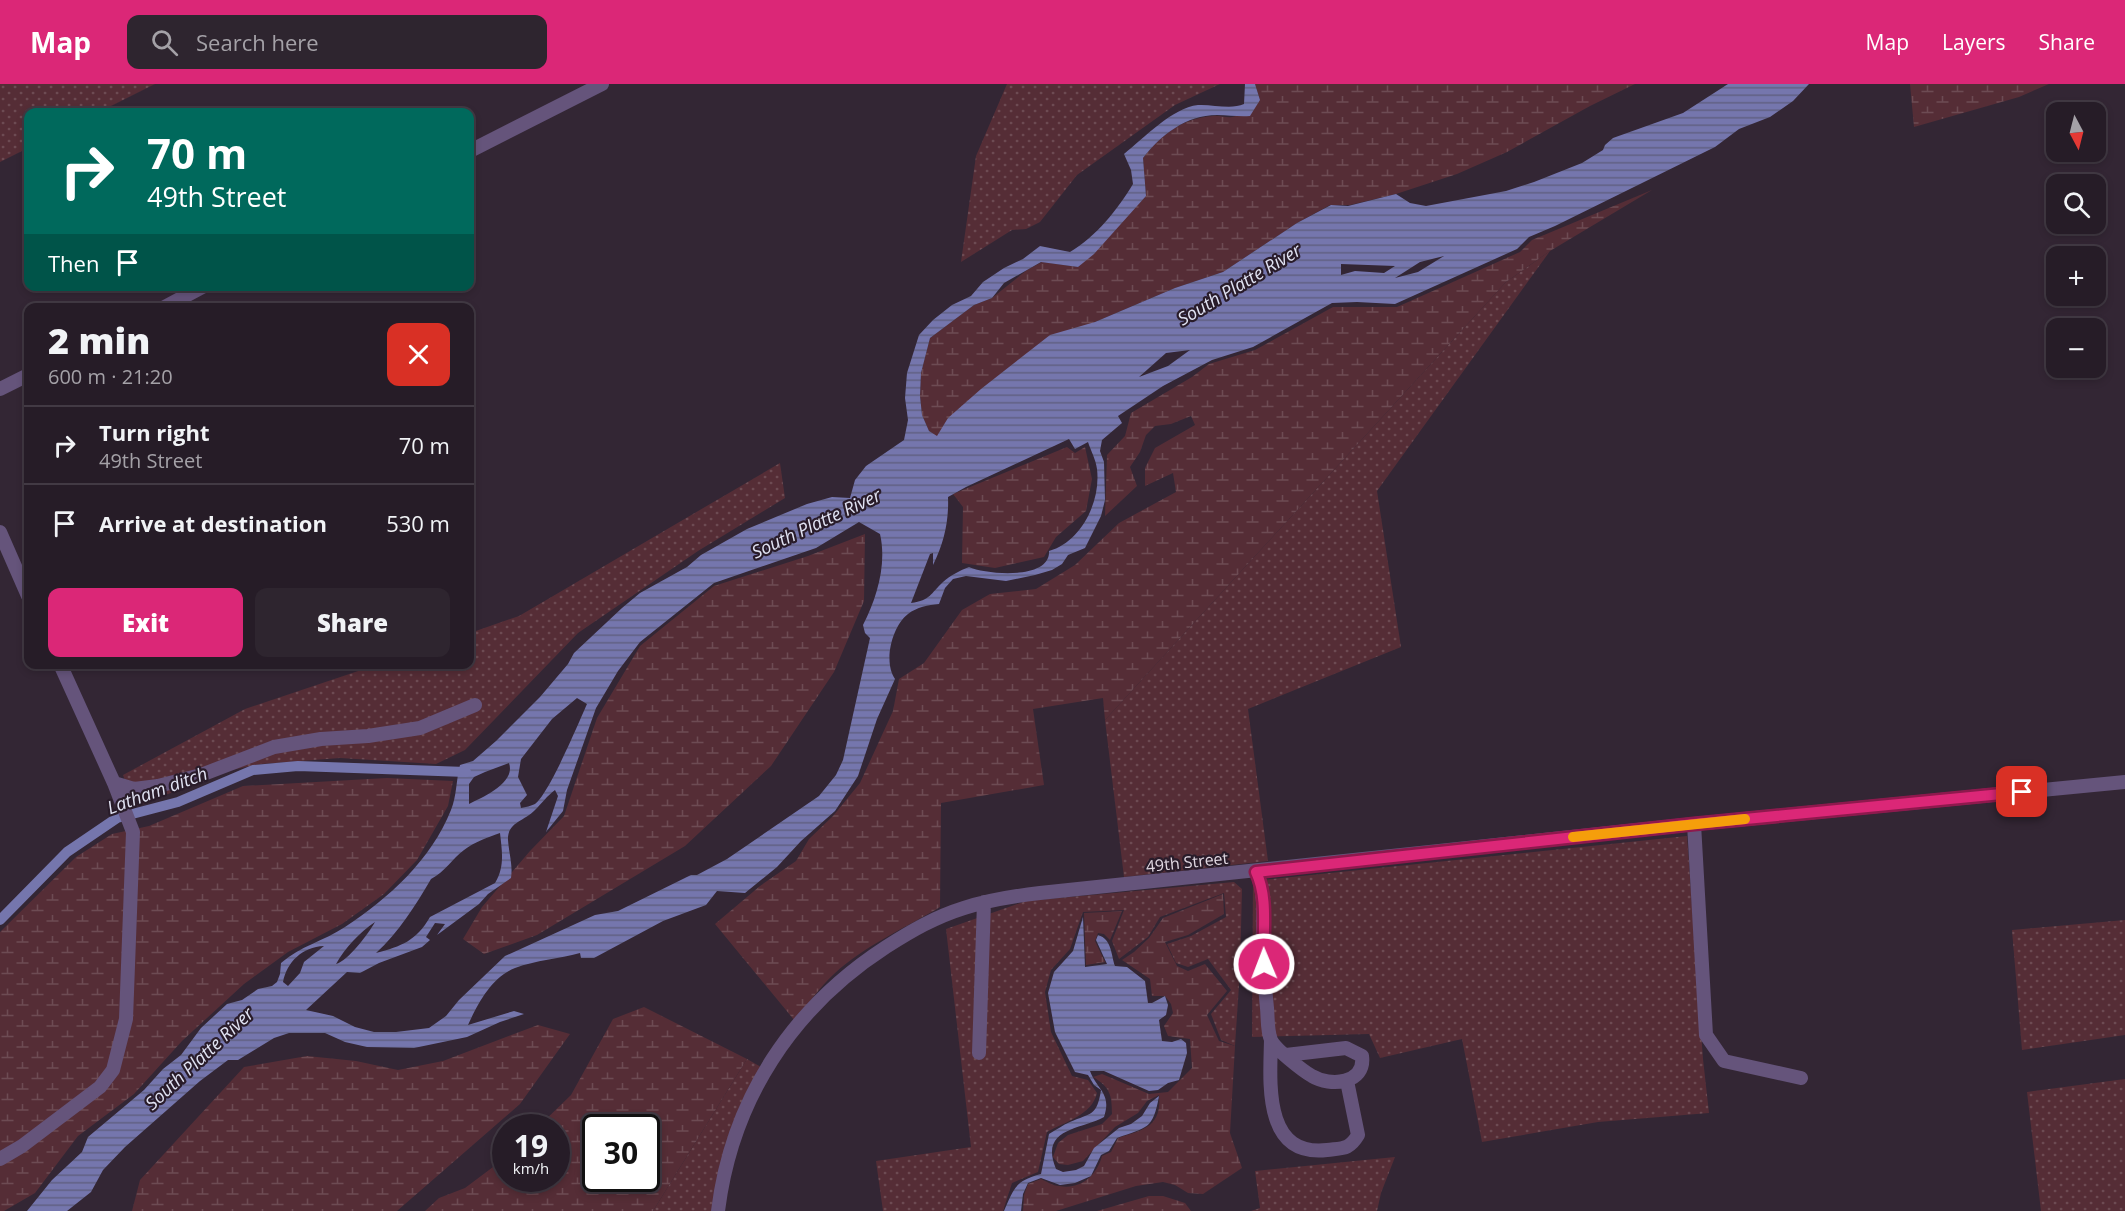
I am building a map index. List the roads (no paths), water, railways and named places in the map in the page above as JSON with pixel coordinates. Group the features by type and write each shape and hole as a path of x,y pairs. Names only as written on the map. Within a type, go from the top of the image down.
{"street":[{"path":"474,149 602,84"},
{"path":"172,303 195,291"},
{"path":"0,389 24,377"},
{"path":"0,532 24,587"},
{"path":"0,1159 22,1146 100,1087 113,1070 126,1019 133,831 62,669"},
{"path":"116,789 158,786 201,775 274,747 321,739 368,736 420,728 476,705"},
{"name":"49th Street","path":"718,1211 720,1190 738,1127 751,1098 788,1035 813,1005 861,963 917,927 984,902 1030,894 1256,872 1694,824 2125,782"},
{"path":"1694,824 1706,1035 1724,1061 1801,1078"},
{"path":"1256,872 1260,880 1264,910 1264,970 1271,1040 1270,1080 1277,1124 1283,1135 1299,1147 1318,1151 1349,1147 1358,1135 1347,1081"},
{"path":"979,1053 984,902"},
{"path":"1271,1040 1286,1055 1312,1077 1324,1081 1347,1081 1358,1075 1364,1067 1362,1056 1346,1048 1286,1055"}],"water":[{"name":"South Platte River","path":"1245,84 1255,84 1260,100 1250,116 1217,115 1195,118 1166,134 1143,158 1146,196 1094,254 1078,267 1041,262 1004,283 992,298 974,305 930,338 921,373 920,396 922,415 929,431 937,436 948,418 1050,335 1095,322 1175,288 1223,272 1297,223 1331,205 1348,206 1396,194 1410,203 1426,206 1506,191 1582,163 1603,150 1613,138 1683,113 1728,84 1809,84 1793,101 1770,117 1739,129 1715,147 1529,237 1517,249 1395,304 1332,303 1253,347 1212,360 1163,386 1118,416 1122,423 1102,440 1100,451 1104,462 1105,500 1101,516 1085,548 1068,555 1062,564 1052,570 1035,575 1006,581 966,576 953,579 945,588 939,604 919,608 902,620 891,645 891,672 895,679 877,719 858,776 835,811 801,841 777,867 745,893 717,891 706,905 663,921 594,958 581,958 580,953 531,963 507,972 487,992 468,1025 514,1011 524,1014 467,1037 414,1048 367,1047 345,1042 325,1033 289,1033 274,1038 238,1060 228,1060 200,1081 125,1147 103,1170 91,1192 67,1211 27,1211 52,1180 82,1152 88,1137 181,1055 201,1028 227,1004 242,1000 258,989 272,986 277,982 281,963 288,957 345,927 377,904 407,876 443,828 453,804 460,765 473,761 496,741 540,697 568,664 574,653 622,608 640,593 687,567 701,555 747,529 807,504 832,497 850,498 855,480 866,466 904,440 908,420 905,398 907,373 919,335 933,320 952,305 971,296 983,282 1023,259 1040,246 1070,252 1089,239 1113,213 1133,184 1131,170 1124,154 1168,118 1188,107 1198,105 1227,107 1244,104","holes":["1444,256 1418,272 1395,278 1420,262","1341,264 1395,266 1384,273 1355,271 1341,275","1190,350 1168,366 1139,377 1166,353","1069,439 1075,449 1088,442 1096,462 1096,494 1086,519 1071,539 1049,551 1047,560 1040,567 1017,573 989,572 969,567 949,577 926,598 911,603 930,554 933,553 933,565 940,548 947,523 948,497 966,487","859,522 880,534 882,557 879,581 873,604 863,625 865,633 870,638 843,760 836,775 819,796 727,859 697,875 691,875 618,911 595,915 505,956 459,1000 446,1016 429,1028 374,1032 355,1027 333,1016 306,1010 347,972 360,973 379,963 422,947 430,940 426,937 435,923 445,924 437,935 511,878 508,840 510,829 531,814 555,790 558,796 546,832 563,811 567,790 596,708 618,671 640,642 714,583 816,548","577,698 587,704 548,787 535,804 521,808 520,803 527,795 518,777 521,759 552,719","509,763 508,777 503,783 469,804 469,784 474,777 485,772","500,833 502,865 495,883 430,917 419,932 408,941 376,953 392,937 431,879 477,842","375,922 352,952 336,964 358,935","324,946 304,962 300,973 288,986 283,982 285,975 292,962 302,953"]},
{"path":"1083,917 1085,967 1107,964 1096,940 1098,935 1103,937 1110,948 1115,966 1127,967 1145,981 1148,1003 1165,996 1168,1005 1166,1015 1159,1020 1162,1041 1172,1042 1181,1039 1186,1043 1187,1053 1179,1080 1168,1083 1158,1090 1149,1091 1104,1071 1090,1071 1103,1092 1105,1097 1104,1117 1065,1132 1057,1138 1053,1145 1052,1156 1056,1169 1063,1172 1084,1166 1094,1148 1119,1128 1131,1124 1142,1116 1150,1103 1159,1096 1151,1121 1142,1129 1117,1138 1109,1151 1101,1155 1091,1176 1075,1183 1060,1185 1041,1178 1028,1183 1023,1194 1021,1211 1004,1211 1010,1196 1021,1183 1041,1174 1049,1134 1067,1123 1088,1115 1095,1109 1099,1098 1101,1090 1094,1085 1088,1075 1075,1072 1055,1032 1048,993 1054,972 1073,951"}],"waterway":[{"name":"Latham ditch","path":"0,920 67,852 117,818 178,802 253,770 298,766 466,772"}]}
